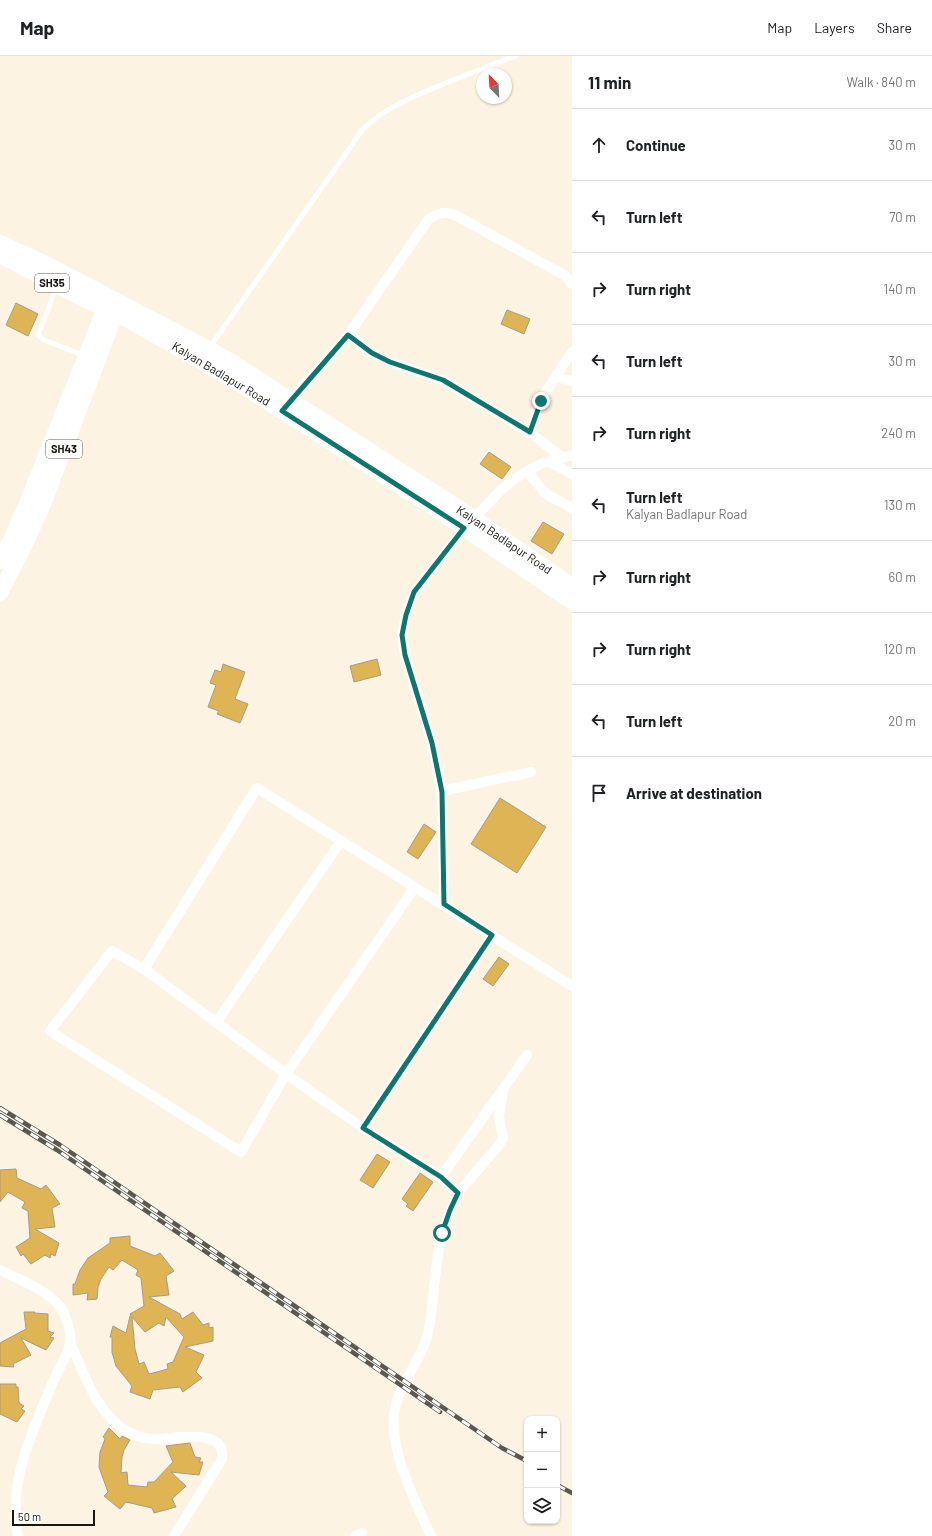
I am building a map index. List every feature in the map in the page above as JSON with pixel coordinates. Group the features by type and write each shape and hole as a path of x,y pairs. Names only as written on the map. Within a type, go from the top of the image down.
{"main road":[{"name":"Kalyan Badlapur Road","path":"0,243 48,265 113,305 205,355 469,523 572,586"},
{"name":"Kalyan Badlapur Road","path":"0,255 81,298 113,305"},
{"name":"SH43","path":"0,562 30,496 86,356 113,305"},
{"name":"SH43","path":"0,593 26,542 44,502 113,305"},
{"name":"Kalyan Badlapur Road","path":"469,523 572,602"}],"street":[{"path":"286,406 348,335 428,220 436,214 444,212 453,214 566,276 572,284"},
{"path":"348,335 372,353 390,362 443,380 530,432 562,457"},
{"path":"530,432 541,401 572,352"},
{"path":"555,377 572,381"},
{"path":"444,904 442,792 432,743 405,655 402,635 406,615 414,592 469,523 500,491 514,479 527,471 548,461 572,455"},
{"path":"548,461 572,474"},
{"path":"527,471 546,494 572,508"},
{"path":"442,792 531,772"},
{"path":"144,969 257,788 444,904 572,986"},
{"path":"216,1023 341,841"},
{"path":"415,887 286,1074 241,1152 50,1031 112,951 144,969 286,1074 363,1128 441,1177 458,1193"},
{"path":"363,1128 492,935"},
{"path":"441,1177 527,1055"},
{"path":"431,1536 400,1463 394,1433 394,1414 396,1402 405,1381 421,1352 428,1330 442,1233 450,1210 458,1193 499,1145 503,1138 499,1117 503,1087"},
{"path":"0,1270 46,1294 60,1308 67,1321 70,1342 89,1385 105,1413 122,1428 136,1436 150,1439 194,1436 206,1438 219,1444 223,1452 222,1459 174,1536"},
{"path":"18,1536 15,1523 16,1487 24,1455 70,1342"}],"lane":[{"path":"205,355 363,129 378,116 403,101 516,56"},
{"path":"57,286 38,335 44,340 86,356"}],"building":[{"path":"16,303 38,314 28,336 6,325"},
{"path":"507,310 530,319 524,334 501,324"},
{"path":"489,452 511,467 502,479 480,464"},
{"path":"543,522 564,534 552,554 531,541"},
{"path":"377,659 381,675 354,682 350,666"},
{"path":"223,664 245,672 235,699 248,704 240,723 217,714 219,711 208,707 216,685 210,683 215,670 221,672"},
{"path":"500,798 546,827 517,873 471,844"},
{"path":"424,824 436,832 418,859 407,852"},
{"path":"499,957 509,964 493,986 483,979"},
{"path":"377,1154 390,1162 373,1188 360,1180"},
{"path":"16,1169 17,1178 41,1189 46,1185 60,1204 52,1208 55,1227 35,1229 59,1243 55,1256 51,1254 50,1258 45,1255 31,1264 23,1254 21,1256 16,1247 30,1238 28,1211 22,1208 25,1202 8,1192 0,1202 0,1170"},
{"path":"420,1173 433,1182 413,1211 406,1206 408,1204 402,1199"},
{"path":"130,1236 130,1246 155,1256 160,1253 174,1271 166,1276 169,1295 149,1297 180,1314 182,1319 193,1312 203,1325 209,1323 209,1328 213,1327 213,1341 185,1347 204,1355 196,1372 202,1378 183,1392 180,1387 153,1390 150,1399 130,1392 132,1386 116,1366 112,1352 112,1337 110,1337 113,1326 126,1333 131,1316 130,1314 144,1306 141,1278 136,1275 138,1270 122,1260 113,1270 109,1267 101,1279 98,1287 97,1299 87,1300 88,1293 73,1295 73,1284 75,1284 80,1270 88,1258 110,1243 110,1238","holes":["132,1317 145,1332 159,1323 164,1326 166,1317 184,1337 173,1362 167,1364 168,1369 149,1374 144,1362 139,1364 135,1349"]},
{"path":"24,1312 48,1314 48,1331 54,1333 50,1337 54,1338 46,1350 21,1338 31,1355 13,1364 14,1367 0,1366 0,1343 26,1329"},
{"path":"0,1384 16,1384 16,1387 18,1387 19,1403 24,1406 21,1409 25,1411 17,1422 0,1414"},
{"path":"109,1428 120,1439 122,1436 130,1440 122,1457 121,1473 127,1472 128,1485 147,1487 148,1482 154,1482 173,1462 166,1446 190,1443 195,1457 201,1458 199,1462 203,1462 199,1475 171,1472 186,1486 172,1499 176,1507 154,1513 152,1508 126,1502 120,1509 104,1496 108,1492 99,1467 100,1452 105,1439 103,1437"}],"railway":[{"path":"0,1108 60,1145 502,1448 524,1459"},
{"path":"0,1115 57,1150 440,1412"},
{"path":"560,1487 572,1493"}],"route":[{"path":"442,1233 458,1193 441,1177 363,1128 492,935 444,904 442,792 432,743 405,655 402,635 406,615 414,592 464,528 282,411 348,335 372,353 390,362 443,380 530,432 541,401"}]}
